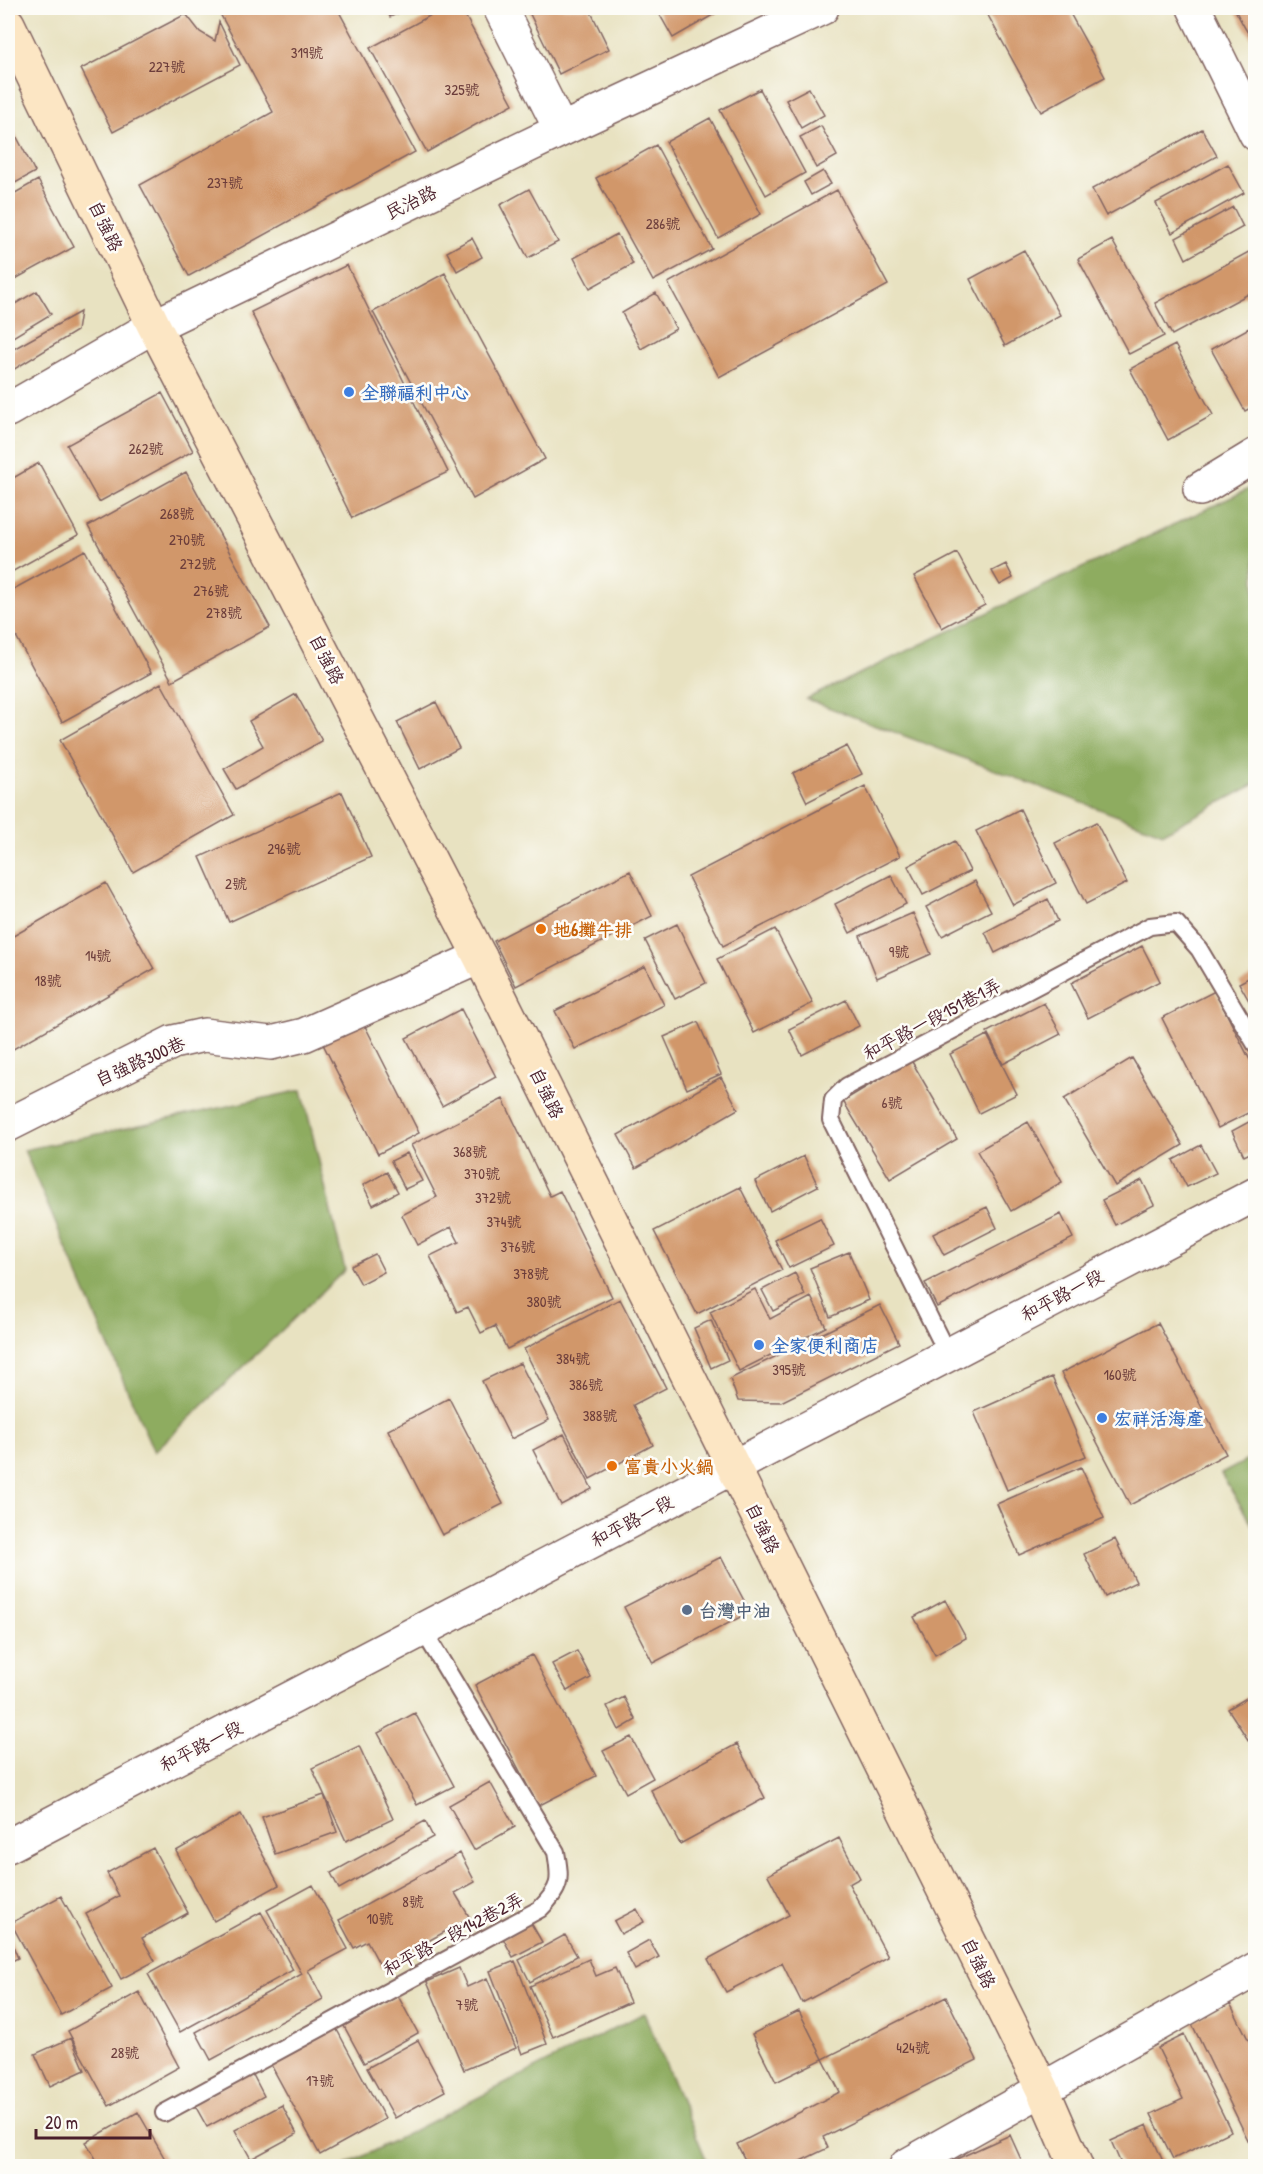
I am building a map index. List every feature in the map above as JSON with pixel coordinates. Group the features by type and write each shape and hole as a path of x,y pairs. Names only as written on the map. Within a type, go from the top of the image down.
{"street":[{"path":"500,8 561,129"},
{"name":"民治路","path":"8,410 154,326 561,129 822,8"},
{"path":"1194,8 1256,134"},
{"name":"自強路","path":"8,24 154,326 480,957 1042,2088 1076,2166"},
{"path":"1200,489 1256,455"},
{"name":"自強路300巷","path":"8,1125 173,1042 204,1035 271,1043 303,1035 480,957"},
{"name":"和平路一段","path":"8,1846 1256,1194"},
{"path":"906,2166 1256,1969"}],"lane":[{"name":"和平路一段151巷1弄","path":"948,1355 831,1120 833,1100 847,1086 1150,926 1176,924 1199,949 1256,1045"},
{"name":"和平路一段142巷2弄","path":"164,2113 540,1909 555,1894 560,1875 556,1852 423,1630"}],"green space":[{"path":"1255,486 1255,784 1163,833 806,699"},
{"path":"302,1090 345,1270 154,1452 24,1150"},
{"path":"1255,1456 1255,1529 1221,1474"},
{"path":"644,2013 709,2166 344,2166"}],"building":[{"path":"217,8 337,8 415,152 189,276 140,185 273,112"},
{"path":"386,8 411,8 390,17"},
{"path":"444,8 461,8 513,104 427,152 370,48"},
{"path":"527,8 589,8 609,49 559,74"},
{"path":"656,8 725,8 673,38"},
{"path":"984,8 1067,8 1105,77 1041,112"},
{"path":"1234,8 1256,8 1256,46 1245,28"},
{"path":"186,14 200,32 215,41 219,22 240,65 113,132 81,69"},
{"path":"809,88 824,115 801,128 786,100"},
{"path":"760,89 805,173 766,195 720,110"},
{"path":"710,118 761,214 718,238 666,142"},
{"path":"8,120 35,172 8,187"},
{"path":"821,126 837,156 816,168 800,137"},
{"path":"1202,129 1217,156 1106,216 1092,189"},
{"path":"656,145 712,249 653,281 596,178"},
{"path":"1228,164 1244,193 1172,233 1156,203"},
{"path":"823,171 831,184 811,195 804,182"},
{"path":"38,180 74,247 8,283 8,197"},
{"path":"529,189 558,242 528,258 500,205"},
{"path":"837,190 888,285 719,377 668,283"},
{"path":"1233,207 1243,227 1186,259 1176,238"},
{"path":"617,234 633,264 590,288 574,258"},
{"path":"472,238 482,257 457,271 447,252"},
{"path":"1112,240 1164,336 1129,354 1078,259"},
{"path":"1256,248 1256,290 1172,335 1155,303"},
{"path":"1024,250 1060,315 1005,346 970,279"},
{"name":"全聯福利中心","path":"347,265 448,472 352,518 251,312"},
{"path":"445,273 545,459 473,499 373,312"},
{"path":"37,291 51,314 8,340 8,308"},
{"path":"656,293 676,329 641,349 622,313"},
{"path":"80,312 77,331 8,373 8,352"},
{"path":"1249,328 1256,339 1256,405 1245,411 1211,349"},
{"path":"1175,345 1213,415 1168,440 1130,369"},
{"path":"162,393 193,451 99,502 67,445"},
{"path":"39,463 78,535 8,574 8,481"},
{"path":"186,472 270,627 172,681 88,526"},
{"path":"85,550 151,673 62,722 8,621 8,592"},
{"path":"957,553 985,605 942,628 914,576"},
{"path":"1006,564 1013,578 1000,585 992,571"},
{"path":"161,683 234,815 133,872 60,740"},
{"path":"296,694 322,741 236,789 224,769 263,746 249,721"},
{"path":"436,702 459,748 420,769 397,722"},
{"path":"847,746 862,774 807,802 793,773"},
{"path":"865,786 900,856 723,946 688,877"},
{"path":"342,792 371,857 229,922 200,857"},
{"path":"1020,809 1056,883 1013,905 976,831"},
{"path":"1096,822 1127,883 1086,904 1055,843"},
{"path":"955,841 970,871 923,895 908,866"},
{"path":"630,871 652,916 516,986 494,941"},
{"path":"891,875 906,904 850,933 835,904"},
{"path":"975,881 991,911 942,936 926,907"},
{"path":"106,883 154,969 8,1052 8,939"},
{"path":"1048,899 1058,921 995,953 985,932"},
{"path":"913,913 931,954 877,978 860,936"},
{"path":"677,924 706,983 675,999 645,940"},
{"path":"775,929 813,1003 754,1033 717,959"},
{"path":"1142,946 1160,981 1088,1018 1071,983"},
{"path":"645,966 664,1005 575,1049 555,1011"},
{"path":"1256,974 1256,1013 1239,983"},
{"path":"1215,991 1256,1072 1256,1109 1218,1128 1162,1018"},
{"path":"846,1000 859,1026 802,1055 789,1029"},
{"path":"1044,1003 1061,1034 1003,1064 987,1032"},
{"path":"461,1009 496,1077 442,1106 406,1038"},
{"path":"362,1020 419,1133 378,1154 321,1040"},
{"path":"698,1022 721,1074 687,1089 664,1037"},
{"path":"987,1035 1017,1094 979,1113 950,1054"},
{"path":"1132,1058 1183,1145 1115,1186 1064,1099"},
{"path":"911,1060 957,1139 890,1179 843,1101"},
{"path":"721,1077 738,1109 636,1168 618,1135"},
{"path":"503,1099 550,1196 560,1191 612,1297 507,1349 495,1326 481,1333 468,1307 457,1312 430,1256 459,1242 451,1227 417,1245 402,1215 437,1197 411,1145"},
{"path":"1256,1118 1256,1150 1244,1156 1232,1131"},
{"path":"1028,1122 1062,1182 1011,1211 977,1151"},
{"path":"1201,1145 1216,1173 1187,1187 1173,1160"},
{"path":"407,1153 422,1181 405,1189 391,1161"},
{"path":"804,1156 818,1186 770,1211 755,1181"},
{"path":"387,1172 398,1192 373,1205 363,1185"},
{"path":"1142,1180 1154,1205 1115,1225 1102,1200"},
{"path":"740,1187 782,1270 697,1314 654,1231"},
{"path":"987,1207 997,1228 944,1255 933,1234"},
{"path":"1061,1214 1073,1238 937,1307 925,1283"},
{"path":"820,1218 834,1246 789,1268 775,1240"},
{"path":"849,1252 869,1300 830,1317 810,1268"},
{"path":"375,1254 384,1272 361,1284 351,1266"},
{"path":"795,1273 805,1295 773,1311 762,1290"},
{"name":"全家便利商店","path":"755,1289 770,1319 811,1297 826,1327 739,1371 710,1312"},
{"path":"620,1299 666,1388 633,1405 653,1445 590,1479 524,1349"},
{"path":"880,1305 899,1343 781,1402 738,1401 730,1379"},
{"path":"711,1320 728,1360 711,1368 694,1328"},
{"path":"1158,1323 1226,1454 1130,1505 1061,1373"},
{"path":"520,1363 549,1420 511,1439 482,1381"},
{"path":"1052,1377 1086,1456 1007,1490 974,1412"},
{"path":"449,1398 503,1504 442,1535 388,1430"},
{"path":"564,1434 592,1489 561,1505 533,1450"},
{"path":"1081,1467 1104,1518 1019,1555 997,1504"},
{"path":"1115,1539 1136,1582 1105,1597 1084,1554"},
{"name":"台灣中油","path":"721,1557 750,1612 653,1663 624,1607"},
{"path":"945,1600 966,1638 935,1655 914,1617"},
{"path":"577,1651 591,1678 567,1691 552,1664"},
{"path":"532,1655 596,1776 538,1806 475,1685"},
{"path":"1256,1692 1256,1752 1228,1709"},
{"path":"624,1697 636,1720 619,1730 607,1706"},
{"path":"415,1713 454,1786 417,1805 378,1733"},
{"path":"631,1737 653,1778 626,1793 603,1751"},
{"path":"737,1744 765,1798 680,1844 651,1790"},
{"path":"359,1746 393,1819 346,1841 312,1768"},
{"path":"490,1782 515,1827 474,1850 449,1805"},
{"path":"324,1795 337,1832 275,1854 262,1817"},
{"path":"241,1814 279,1885 214,1921 176,1851"},
{"path":"425,1821 433,1837 339,1889 331,1873"},
{"path":"839,1838 860,1878 849,1884 888,1957 802,2003 782,1963 726,1992 708,1959 789,1915 768,1875"},
{"path":"153,1848 188,1913 142,1938 155,1961 121,1979 86,1914 119,1896 107,1873"},
{"path":"460,1853 475,1882 455,1893 470,1918 381,1967 367,1941 354,1948 339,1920"},
{"path":"313,1885 348,1949 308,1970 323,1999 211,2060 196,2032 302,1974 267,1910"},
{"path":"61,1896 112,1988 61,2015 11,1923"},
{"path":"637,1909 644,1922 621,1934 614,1921"},
{"path":"261,1912 293,1970 180,2032 148,1974"},
{"path":"531,1923 542,1942 513,1957 503,1938"},
{"path":"8,1934 18,1958 8,1963"},
{"path":"565,1935 577,1956 530,1982 519,1960"},
{"path":"649,1940 659,1957 635,1970 626,1953"},
{"path":"589,1959 596,1976 615,1968 630,2002 553,2037 530,1986"},
{"path":"515,1961 547,2044 522,2054 490,1971"},
{"path":"459,1968 467,1987 487,1978 516,2048 464,2070 427,1982"},
{"path":"139,1992 179,2067 109,2106 68,2031"},
{"path":"398,1996 418,2033 364,2063 344,2026"},
{"path":"946,1997 977,2060 823,2137 828,2148 790,2166 748,2166 737,2144 840,2092 823,2059"},
{"path":"1230,2003 1256,2055 1256,2138 1249,2142 1191,2022"},
{"path":"799,2011 823,2059 776,2082 752,2034"},
{"path":"336,2028 385,2119 320,2155 270,2063"},
{"path":"1184,2035 1231,2131 1173,2159 1151,2114 1183,2099 1158,2048"},
{"path":"71,2038 85,2070 50,2086 35,2054"},
{"path":"418,2040 445,2091 395,2118 367,2068"},
{"path":"251,2071 264,2096 207,2127 193,2102"},
{"path":"282,2105 297,2134 251,2159 235,2130"},
{"path":"138,2112 169,2166 100,2166 86,2142"},
{"path":"1147,2125 1165,2166 1122,2166 1111,2141"},
{"path":"1010,2135 1024,2166 941,2166"}],"place":[{"name":"全聯福利中心","path":"349,392"},
{"name":"地6攤牛排","path":"541,929"},
{"name":"全家便利商店","path":"759,1345"},
{"name":"宏祥活海產","path":"1102,1418"},
{"name":"富貴小火鍋","path":"612,1466"},
{"name":"台灣中油","path":"687,1610"}]}
